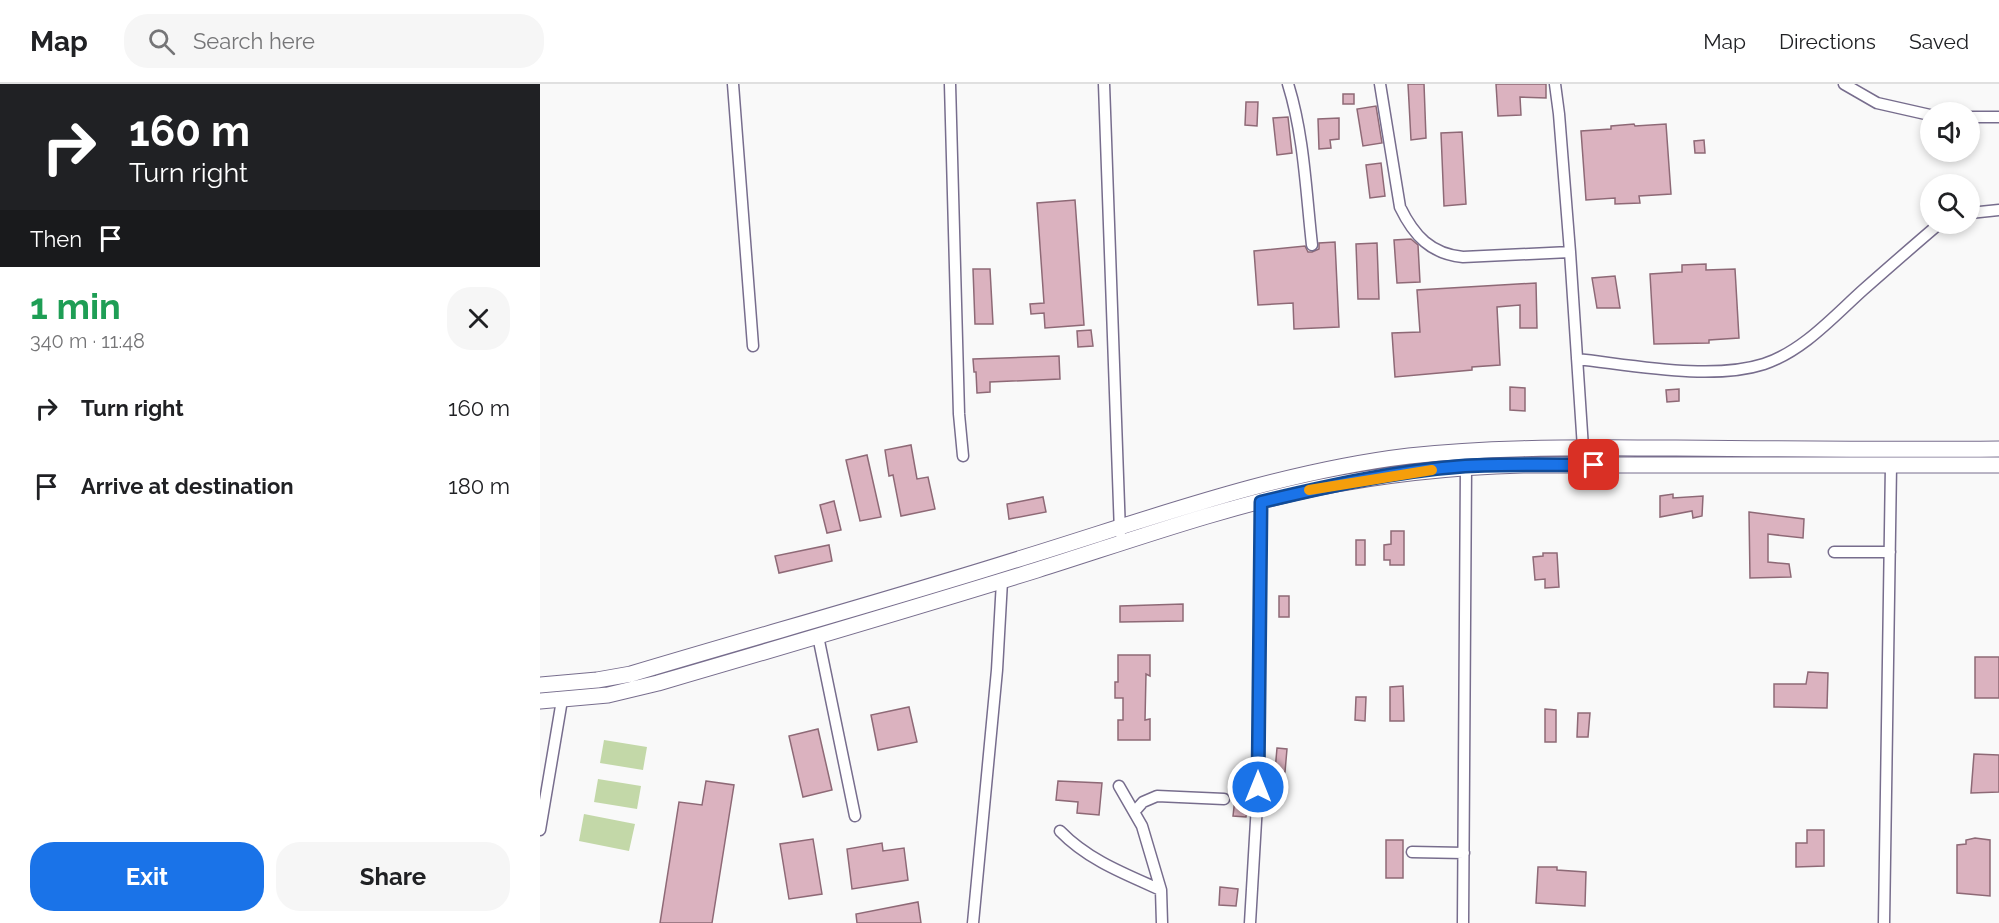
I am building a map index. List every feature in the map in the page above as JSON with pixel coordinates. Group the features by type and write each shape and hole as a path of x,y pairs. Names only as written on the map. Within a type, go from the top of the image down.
{"main road":[{"path":"540,685 597,680 631,674 1279,481 1408,456 1465,451 1582,448 1999,449"},
{"path":"540,700 608,695 658,683 1261,502 1356,481 1466,466 1999,465"}],"street":[{"path":"733,84 753,346"},
{"path":"950,84 959,414 963,456"},
{"path":"1104,84 1121,544"},
{"path":"1288,84 1293,99 1301,146 1312,245"},
{"path":"1380,84 1400,207 1408,222 1432,248 1447,255 1463,256 1570,252"},
{"path":"1555,84 1570,252 1582,448"},
{"path":"1844,84 1877,103 1920,113"},
{"path":"1980,117 1999,117"},
{"path":"1980,212 1999,210"},
{"path":"1577,359 1680,370 1735,369 1763,364 1784,356 1808,339 1927,234"},
{"path":"1884,923 1891,465"},
{"path":"1463,923 1466,466"},
{"path":"1250,923 1258,787 1261,502"},
{"path":"1834,552 1890,552"},
{"path":"973,923 997,670 1002,581"},
{"path":"818,636 855,816"},
{"path":"540,830 562,700"},
{"path":"1119,786 1142,826 1161,890 1162,923"},
{"path":"1135,812 1143,802 1157,796 1224,799"},
{"path":"1060,831 1080,850 1105,865 1161,890"},
{"path":"1412,852 1464,853"}],"green space":[{"path":"604,740 647,747 643,770 600,763"},
{"path":"598,779 641,786 637,809 594,802"},
{"path":"584,814 635,824 629,851 579,841"}],"building":[{"path":"1408,84 1424,84 1426,138 1411,140"},
{"path":"1496,84 1546,84 1546,98 1520,97 1521,115 1498,116"},
{"path":"1343,94 1354,94 1354,104 1343,104"},
{"path":"1246,102 1258,102 1257,126 1245,125"},
{"path":"1376,106 1382,143 1363,146 1357,109"},
{"path":"1288,117 1292,153 1277,155 1273,118"},
{"path":"1339,118 1339,139 1330,140 1331,148 1319,149 1318,119"},
{"path":"1634,124 1635,126 1666,124 1671,194 1639,196 1640,203 1615,204 1615,198 1586,200 1581,131 1611,129 1611,126"},
{"path":"1462,132 1466,204 1444,206 1441,133"},
{"path":"1704,140 1705,153 1695,153 1694,141"},
{"path":"1381,163 1385,196 1370,198 1366,165"},
{"path":"1075,200 1084,325 1045,328 1044,313 1031,314 1030,304 1044,303 1037,203"},
{"path":"1411,239 1418,245 1420,282 1397,283 1394,240"},
{"path":"1335,242 1339,327 1294,329 1293,303 1258,305 1254,251 1305,246 1308,252 1312,252 1319,249 1319,243"},
{"path":"1377,243 1379,299 1358,299 1356,244"},
{"path":"1706,264 1706,270 1735,269 1739,338 1709,340 1709,343 1654,344 1650,274 1682,272 1682,265"},
{"path":"973,269 990,269 993,324 975,324"},
{"path":"1615,276 1620,308 1597,308 1592,278"},
{"path":"1536,283 1537,328 1520,328 1520,305 1497,307 1500,365 1395,377 1392,333 1420,332 1417,290"},
{"path":"1091,330 1093,346 1078,347 1077,331"},
{"path":"1059,356 1060,379 990,382 990,392 977,393 973,359"},
{"path":"1510,387 1525,388 1525,411 1510,410"},
{"path":"1679,389 1679,401 1667,402 1666,390"},
{"path":"911,445 917,479 928,477 935,509 901,516 893,475 889,476 885,450"},
{"path":"867,455 881,517 860,521 846,460"},
{"path":"1673,494 1673,498 1703,496 1702,516 1693,518 1692,511 1660,517 1660,496"},
{"path":"1043,497 1046,512 1009,519 1007,504"},
{"path":"834,501 841,530 827,533 820,505"},
{"path":"1749,512 1804,519 1803,538 1768,534 1768,562 1789,564 1791,577 1750,578"},
{"path":"1391,531 1404,531 1404,565 1390,565 1390,560 1384,560 1384,545 1391,544"},
{"path":"1356,540 1365,540 1365,565 1356,565"},
{"path":"829,545 832,561 779,573 775,556"},
{"path":"1543,553 1557,553 1559,587 1545,588 1545,579 1535,580 1533,557 1543,556"},
{"path":"1279,596 1289,596 1289,617 1279,617"},
{"path":"1183,604 1183,621 1120,622 1120,606"},
{"path":"1118,655 1150,655 1150,676 1146,674 1145,720 1150,719 1150,740 1118,740 1118,720 1123,720 1123,698 1115,698 1115,682 1118,682"},
{"path":"1975,657 1999,657 1999,698 1975,698"},
{"path":"1808,672 1828,673 1827,708 1774,707 1774,684 1806,684"},
{"path":"1403,686 1404,721 1390,721 1390,687"},
{"path":"1356,697 1366,697 1365,721 1355,720"},
{"path":"909,707 917,742 878,750 871,715"},
{"path":"1545,709 1556,710 1556,742 1545,742"},
{"path":"1578,713 1590,713 1588,737 1577,737"},
{"path":"818,729 832,790 803,797 789,736"},
{"path":"1277,748 1287,749 1285,772 1275,771"},
{"path":"1974,754 1999,755 1999,792 1971,793"},
{"path":"706,781 734,785 712,923 660,923 679,802 702,805"},
{"path":"1058,781 1102,783 1099,815 1077,813 1078,802 1056,800"},
{"path":"1237,781 1251,782 1246,817 1233,816"},
{"path":"1807,830 1824,830 1824,866 1796,867 1796,843 1807,843"},
{"path":"1975,838 1990,840 1990,896 1957,893 1957,845 1966,844 1966,840"},
{"path":"813,839 822,894 789,899 780,844"},
{"path":"1386,840 1403,840 1403,878 1386,878"},
{"path":"882,843 883,851 904,848 908,880 852,889 847,849"},
{"path":"1538,867 1557,867 1557,870 1586,872 1585,906 1536,903"},
{"path":"1220,887 1238,889 1236,906 1219,905"},
{"path":"918,902 921,923 857,923 856,914"}],"slow traffic":[{"path":"1309,490 1432,470"}],"route":[{"path":"1258,787 1261,502 1356,481 1466,466 1594,465"}]}
